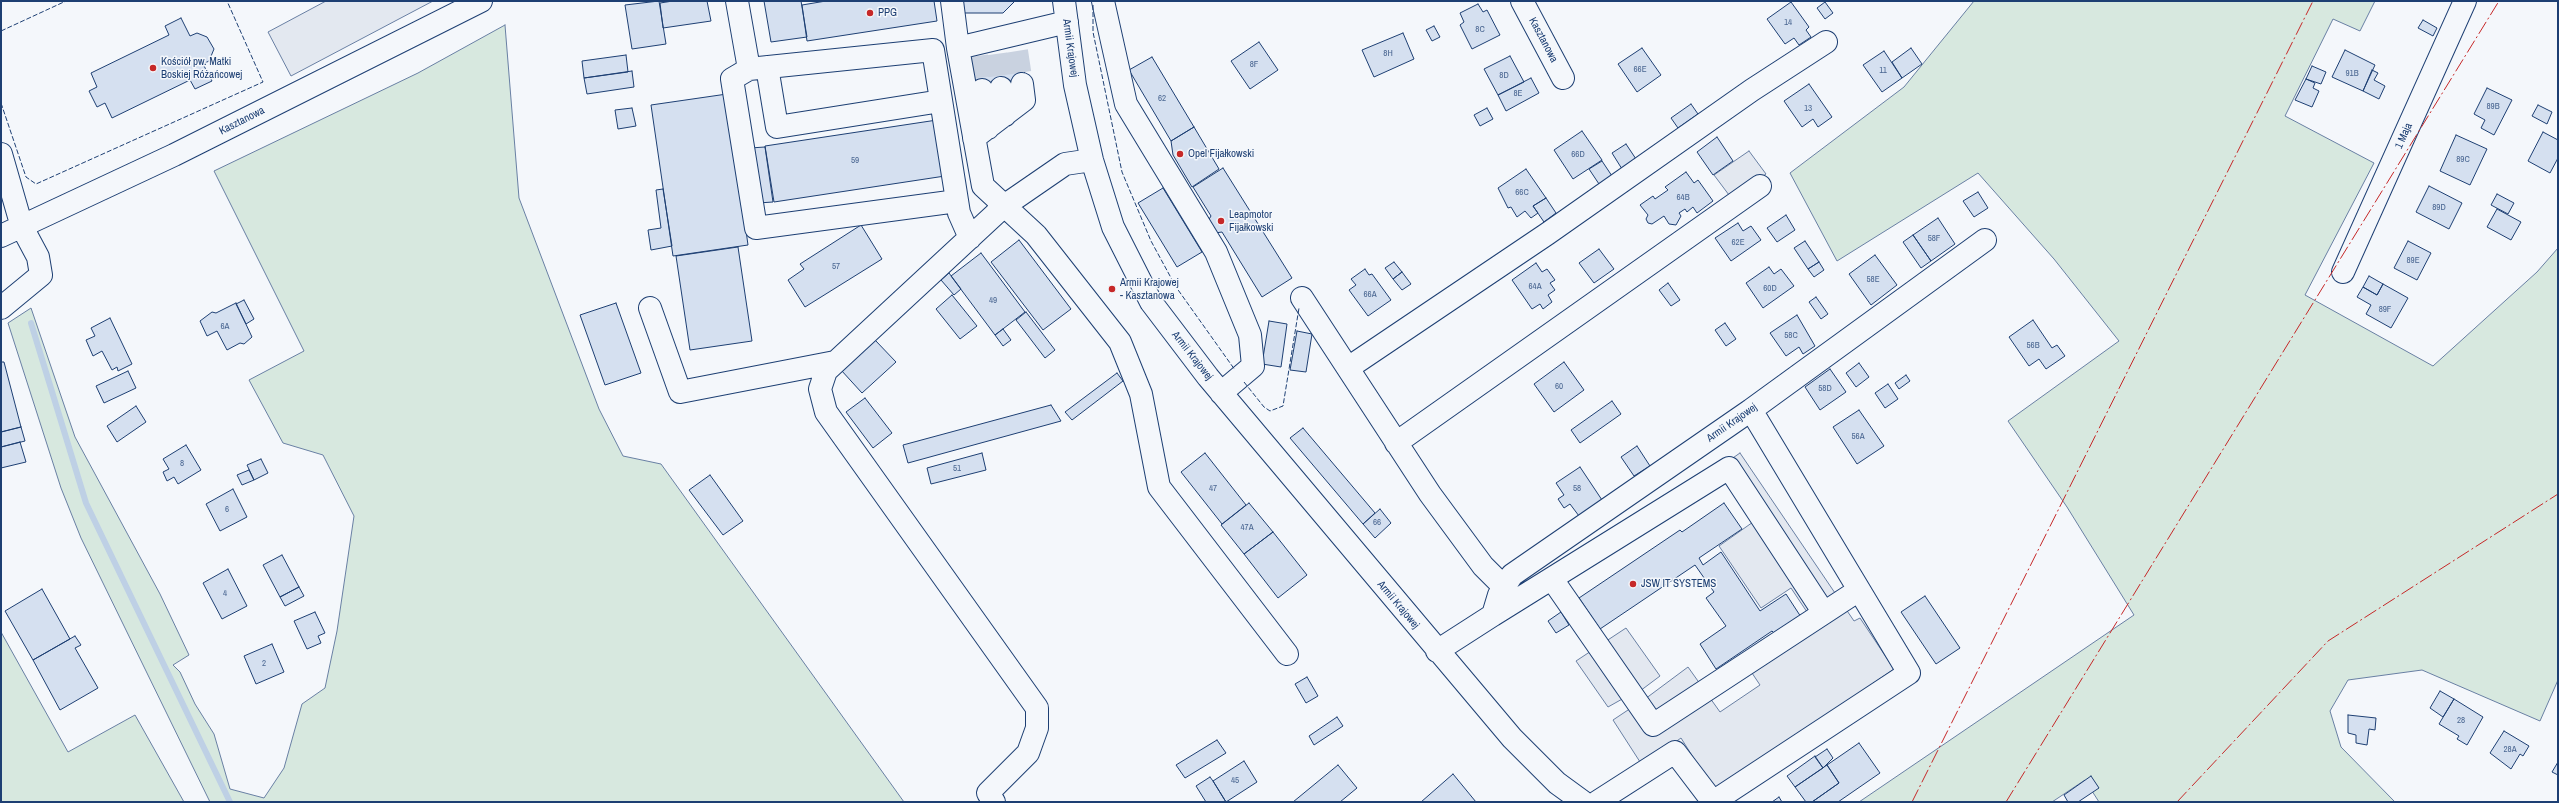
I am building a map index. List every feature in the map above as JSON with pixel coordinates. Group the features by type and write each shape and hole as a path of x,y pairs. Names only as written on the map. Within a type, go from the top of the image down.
{"street":[{"name":"Kasztanowa","path":"1,236 22,228 174,155 481,1"},
{"path":"737,1 777,127 941,101"},
{"path":"952,1 980,49 989,127"},
{"name":"Armii Krajowej","path":"1064,1 1075,85 1092,160 1113,227 1139,282 1151,302 1221,393 1437,651 1512,738 1557,783 1583,802"},
{"path":"1102,1 1126,104 1216,252 1250,335 1253,366 1221,393"},
{"name":"Kasztanowa","path":"1522,1 1563,78"},
{"name":"1 Maja","path":"2343,272 2465,1"},
{"path":"980,49 1016,43 1067,22"},
{"path":"1348,368 1547,234 1752,90 1826,42"},
{"path":"957,201 756,228 732,79 758,68 933,50 959,213 970,238"},
{"path":"989,127 1024,100 1022,84"},
{"path":"992,89 983,186 1036,235 1120,342 1141,394 1159,487 1287,654"},
{"path":"1,154 22,228 38,257 41,275 1,308"},
{"path":"994,802 988,793 1028,753 1037,728 1037,708 826,412 820,388 826,370 1004,206 1065,164 1092,160"},
{"path":"1396,443 1760,186"},
{"name":"Armii Krajowej","path":"1493,615 1499,595 1512,575 1751,410 1985,240"},
{"path":"1302,298 1396,443 1464,542 1483,566 1504,587"},
{"path":"650,308 680,392 835,362"},
{"path":"1597,802 1675,752 1713,802 1909,673 1751,410"},
{"path":"1437,651 1729,468 1824,613"},
{"path":"1552,579 1653,725 1859,590"}],"shaded area":[{"path":"326,1 433,1 291,76 268,32"},
{"path":"1974,1 2375,1 2360,31 2333,19 2285,116 2374,163 2305,295 2433,366 2537,272 2558,248 2558,680 2540,721 2422,670 2348,680 2330,711 2341,747 2395,802 2099,802 2085,780 2052,802 1859,802 2134,615 2067,507 2008,421 2119,341 2054,259 1978,173 1837,261 1790,173 1904,87"},
{"path":"505,25 519,198 599,409 623,456 661,464 904,802 210,802 81,538 61,488 8,323 31,308 75,437 160,594 189,655 173,665 180,672 195,704 214,734 230,789 264,798 284,768 302,704 325,688 337,631 354,516 323,455 283,443 249,380 304,351 214,171 418,73"},
{"path":"1749,151 1766,174 1732,199 1714,175"},
{"path":"1740,453 1854,621 1860,618 1894,669 1715,792 1681,738 1642,765 1613,720 1631,708 1624,698 1608,707 1576,661 1626,628 1660,676 1640,691 1645,699 1688,667 1720,712 1760,685 1750,670 1815,624 1791,588 1761,608 1719,546 1763,515 1727,462"},
{"path":"1,632 68,752 135,715 184,802 1,802"}],"building":[{"path":"659,1 666,44 632,49 625,5"},
{"path":"673,1 707,1 711,21 663,28 660,3"},
{"path":"764,1 801,1 807,37 771,42"},
{"name":"PPG","path":"826,1 934,1 937,21 807,41 802,5"},
{"path":"959,1 1015,1 1003,13 960,13"},
{"path":"1791,2 1809,27 1806,30 1811,37 1799,45 1794,38 1785,44 1767,19"},
{"path":"1825,2 1833,13 1825,19 1817,8"},
{"path":"1478,4 1483,12 1487,10 1500,35 1472,49 1460,25 1464,22 1460,13"},
{"name":"Kościół pw. Matki Boskiej Różańcowej","path":"181,18 190,36 197,33 207,37 214,49 209,61 203,64 212,81 195,89 190,80 112,118 105,103 97,107 89,91 97,87 91,73 169,35 165,26"},
{"path":"2423,20 2437,28 2433,36 2418,28"},
{"path":"1434,26 1440,37 1432,41 1426,30"},
{"path":"1403,33 1414,59 1374,77 1362,50"},
{"path":"1259,42 1278,70 1250,89 1231,61"},
{"path":"1642,48 1661,75 1637,92 1618,64"},
{"path":"1911,48 1922,64 1902,78 1892,62"},
{"path":"2345,50 2375,65 2363,91 2332,77"},
{"path":"1884,51 1902,78 1882,92 1863,65"},
{"path":"1022,52 1026,83 976,90 971,59"},
{"path":"626,55 628,72 584,78 582,61"},
{"path":"1510,56 1524,82 1498,95 1484,69"},
{"path":"1152,57 1194,127 1171,141 1129,70"},
{"path":"2312,66 2326,72 2321,84 2306,79"},
{"path":"2372,70 2378,73 2374,80 2385,86 2379,99 2363,91"},
{"path":"632,71 634,87 587,94 584,78"},
{"path":"1531,78 1539,93 1506,111 1498,95"},
{"path":"2306,79 2315,83 2313,88 2319,91 2312,107 2295,100"},
{"path":"1809,84 1832,117 1818,127 1813,119 1802,127 1784,101"},
{"path":"2487,88 2512,100 2494,135 2481,128 2485,120 2474,114"},
{"path":"727,94 748,245 673,256 651,105"},
{"path":"1691,104 1698,114 1678,128 1671,118"},
{"path":"2538,105 2552,112 2547,124 2532,116"},
{"path":"632,108 636,126 618,129 615,110"},
{"path":"1487,108 1493,119 1480,126 1474,115"},
{"path":"937,120 945,176 774,202 765,146"},
{"path":"1194,127 1219,169 1192,187 1173,155 1171,141"},
{"path":"1582,131 1602,160 1573,179 1554,150"},
{"path":"2543,132 2558,140 2558,158 2550,173 2528,161"},
{"path":"2456,135 2487,149 2470,185 2440,171"},
{"path":"1717,137 1733,161 1713,175 1697,152"},
{"path":"1626,144 1636,159 1622,169 1612,153"},
{"path":"765,147 773,202 758,203 750,148"},
{"path":"1602,161 1612,176 1599,184 1589,169"},
{"path":"1223,168 1292,278 1262,297 1222,232 1215,233 1208,221 1211,216 1193,187"},
{"path":"1526,169 1546,198 1533,206 1538,213 1531,218 1525,211 1517,217 1511,207 1508,208 1498,188"},
{"path":"1686,172 1694,183 1698,180 1713,201 1697,213 1693,207 1687,212 1685,209 1679,213 1681,216 1676,225 1669,224 1664,216 1652,224 1648,223 1646,219 1648,215 1640,205 1653,196 1655,199 1668,190 1665,187"},
{"path":"2429,186 2462,203 2449,229 2416,212"},
{"path":"1163,188 1202,252 1177,267 1138,203"},
{"path":"663,189 672,246 651,250 648,230 661,228 656,190"},
{"path":"1978,192 1988,208 1974,217 1963,201"},
{"path":"2497,194 2514,203 2508,214 2491,205"},
{"path":"1546,198 1556,213 1544,222 1533,206"},
{"path":"2497,209 2521,222 2511,240 2487,227"},
{"path":"1786,215 1795,230 1777,242 1767,228"},
{"path":"1938,218 1955,244 1931,261 1913,235"},
{"path":"1738,223 1743,231 1751,226 1761,240 1731,261 1715,238"},
{"path":"861,225 882,259 805,307 788,280 804,269 800,264"},
{"path":"1913,235 1931,261 1921,268 1903,242"},
{"path":"1019,240 1071,309 1043,330 991,262"},
{"path":"1805,241 1819,262 1808,269 1794,248"},
{"path":"2408,241 2431,253 2417,280 2394,268"},
{"path":"738,247 752,341 690,350 676,256"},
{"path":"1599,249 1614,269 1594,283 1579,263"},
{"path":"981,253 1025,312 995,335 951,276"},
{"path":"1875,255 1897,285 1871,305 1849,274"},
{"path":"1394,262 1402,272 1393,279 1385,268"},
{"path":"1819,262 1824,270 1814,277 1808,269"},
{"path":"1536,263 1542,272 1547,269 1555,280 1550,283 1555,290 1548,295 1552,302 1543,309 1540,304 1532,309 1512,280"},
{"path":"1769,267 1774,274 1781,269 1794,286 1763,308 1746,283"},
{"path":"1365,269 1369,275 1372,274 1391,300 1368,316 1349,290 1356,285 1351,279"},
{"path":"1402,272 1411,284 1402,290 1393,279"},
{"path":"949,273 961,289 954,295 941,280"},
{"path":"2369,276 2383,284 2377,295 2363,287"},
{"path":"1668,283 1680,300 1671,306 1659,290"},
{"path":"2383,284 2408,298 2391,328 2366,314 2371,305 2357,297 2363,287 2377,295"},
{"path":"952,295 977,326 960,339 936,309"},
{"path":"1816,297 1828,314 1821,319 1809,302"},
{"path":"244,300 254,319 246,324 236,304"},
{"path":"236,303 252,337 244,344 240,343 227,350 217,331 207,336 200,321 212,312 216,313"},
{"path":"616,303 641,373 605,385 580,315"},
{"path":"1026,312 1055,350 1045,358 1016,320"},
{"path":"1797,315 1815,346 1803,354 1799,347 1786,356 1770,333"},
{"path":"110,318 132,364 118,371 117,367 112,370 102,351 93,356 86,340 95,336 91,328"},
{"path":"2033,320 2052,348 2057,345 2065,356 2046,369 2039,359 2029,366 2009,337"},
{"path":"1269,321 1287,324 1281,367 1262,364"},
{"path":"1725,323 1736,339 1726,346 1715,330"},
{"path":"1003,329 1011,340 1003,346 995,335"},
{"path":"1297,331 1312,334 1306,372 1290,370"},
{"path":"875,340 896,362 862,393 841,370"},
{"path":"1,362 4,362 21,427 1,432"},
{"path":"1564,362 1584,390 1554,412 1534,384"},
{"path":"1859,363 1869,377 1856,387 1846,373"},
{"path":"1830,369 1846,392 1820,410 1805,387"},
{"path":"128,371 136,388 104,403 96,386"},
{"path":"1117,373 1123,381 1072,420 1065,412"},
{"path":"1906,375 1910,381 1899,389 1895,383"},
{"path":"1888,384 1898,399 1885,408 1875,393"},
{"path":"865,398 892,433 873,448 846,412"},
{"path":"1612,401 1621,414 1580,443 1571,430"},
{"path":"1051,405 1061,421 908,463 903,445"},
{"path":"136,406 146,422 117,442 107,426"},
{"path":"1859,410 1884,446 1857,464 1833,427"},
{"path":"21,427 25,441 1,447 1,432"},
{"path":"1303,428 1375,513 1363,524 1290,438"},
{"path":"20,442 26,462 1,468 1,447"},
{"path":"186,445 201,470 178,484 174,477 167,481 163,472 169,469 163,459"},
{"path":"1637,446 1650,466 1634,476 1621,457"},
{"path":"982,453 986,470 931,484 927,468"},
{"path":"1205,453 1246,505 1222,524 1181,472"},
{"path":"261,459 268,473 254,480 247,465"},
{"path":"1580,467 1602,500 1579,516 1570,504 1564,508 1558,499 1564,495 1556,483"},
{"path":"249,470 254,480 242,485 237,475"},
{"path":"710,475 743,521 723,535 689,490"},
{"path":"233,489 247,517 220,531 206,504"},
{"path":"1249,503 1273,532 1244,554 1221,525"},
{"name":"JSW IT SYSTEMS","path":"1724,503 1742,529 1699,558 1703,565 1721,552 1760,611 1786,594 1801,617 1775,634 1772,631 1716,669 1700,644 1726,626 1706,598 1714,592 1695,565 1600,629 1579,598 1680,530 1682,532"},
{"path":"1380,509 1391,523 1375,538 1363,524"},
{"path":"1273,532 1307,575 1278,598 1244,554"},
{"path":"282,555 299,587 280,597 263,565"},
{"path":"228,569 247,606 222,619 203,583"},
{"path":"299,587 304,596 285,606 280,597"},
{"path":"42,589 70,639 33,660 5,611"},
{"path":"1925,596 1960,648 1936,664 1901,612"},
{"path":"315,612 325,633 318,636 321,643 307,649 294,621"},
{"path":"1561,612 1569,625 1556,633 1548,621"},
{"path":"75,636 81,645 75,648 98,688 60,710 33,660"},
{"path":"272,644 284,672 256,684 244,656"},
{"path":"1307,677 1318,696 1306,703 1295,684"},
{"path":"2440,691 2454,699 2443,717 2430,708"},
{"path":"2454,699 2483,717 2467,745 2457,739 2459,736 2439,724"},
{"path":"2348,715 2376,718 2375,730 2369,729 2367,745 2356,743 2356,735 2348,733"},
{"path":"1337,717 1343,726 1314,745 1309,736"},
{"path":"2504,731 2529,746 2523,756 2520,754 2511,769 2490,753"},
{"path":"1217,740 1226,753 1185,778 1176,765"},
{"path":"1859,743 1880,773 1838,802 1812,802 1839,783 1827,765"},
{"path":"1827,749 1833,758 1823,768 1815,757"},
{"path":"1815,756 1823,768 1795,787 1787,776"},
{"path":"1244,761 1257,782 1226,802 1213,781"},
{"path":"2558,762 2558,775 2552,772"},
{"path":"1338,765 1357,788 1340,802 1293,802"},
{"path":"1827,765 1839,783 1812,802 1806,802 1795,787"},
{"path":"1453,774 1476,802 1421,802"},
{"path":"2091,776 2099,788 2078,802 2068,802 2064,795"},
{"path":"1210,777 1226,802 1206,802 1196,786"},
{"path":"1779,797 1782,802 1772,802"}],"waterway":[{"path":"31,323 86,503 230,802"}],"tunnel":[{"path":"1017,51 1022,84"},
{"path":"996,54 1001,88"},
{"path":"977,56 982,90"}],"fence":[{"path":"1,31 66,1"},
{"path":"1,103 26,177 36,184 263,82 227,1"},
{"path":"1093,5 1093,32 1122,172 1151,241 1176,287 1235,370"},
{"path":"1244,382 1264,407 1270,411 1283,406 1299,308"}],"power":[{"path":"1912,802 2313,1"},
{"path":"2006,802 2499,1"},
{"path":"2177,802 2328,641 2558,494"}],"place":[{"name":"PPG","path":"870,13"},
{"name":"Kościół pw. Matki Boskiej Różańcowej","path":"153,68"},
{"name":"Opel Fijałkowski","path":"1180,154"},
{"name":"Leapmotor Fijałkowski","path":"1221,221"},
{"name":"Armii Krajowej - Kasztanowa","path":"1112,289"},
{"name":"JSW IT SYSTEMS","path":"1633,584"}]}
